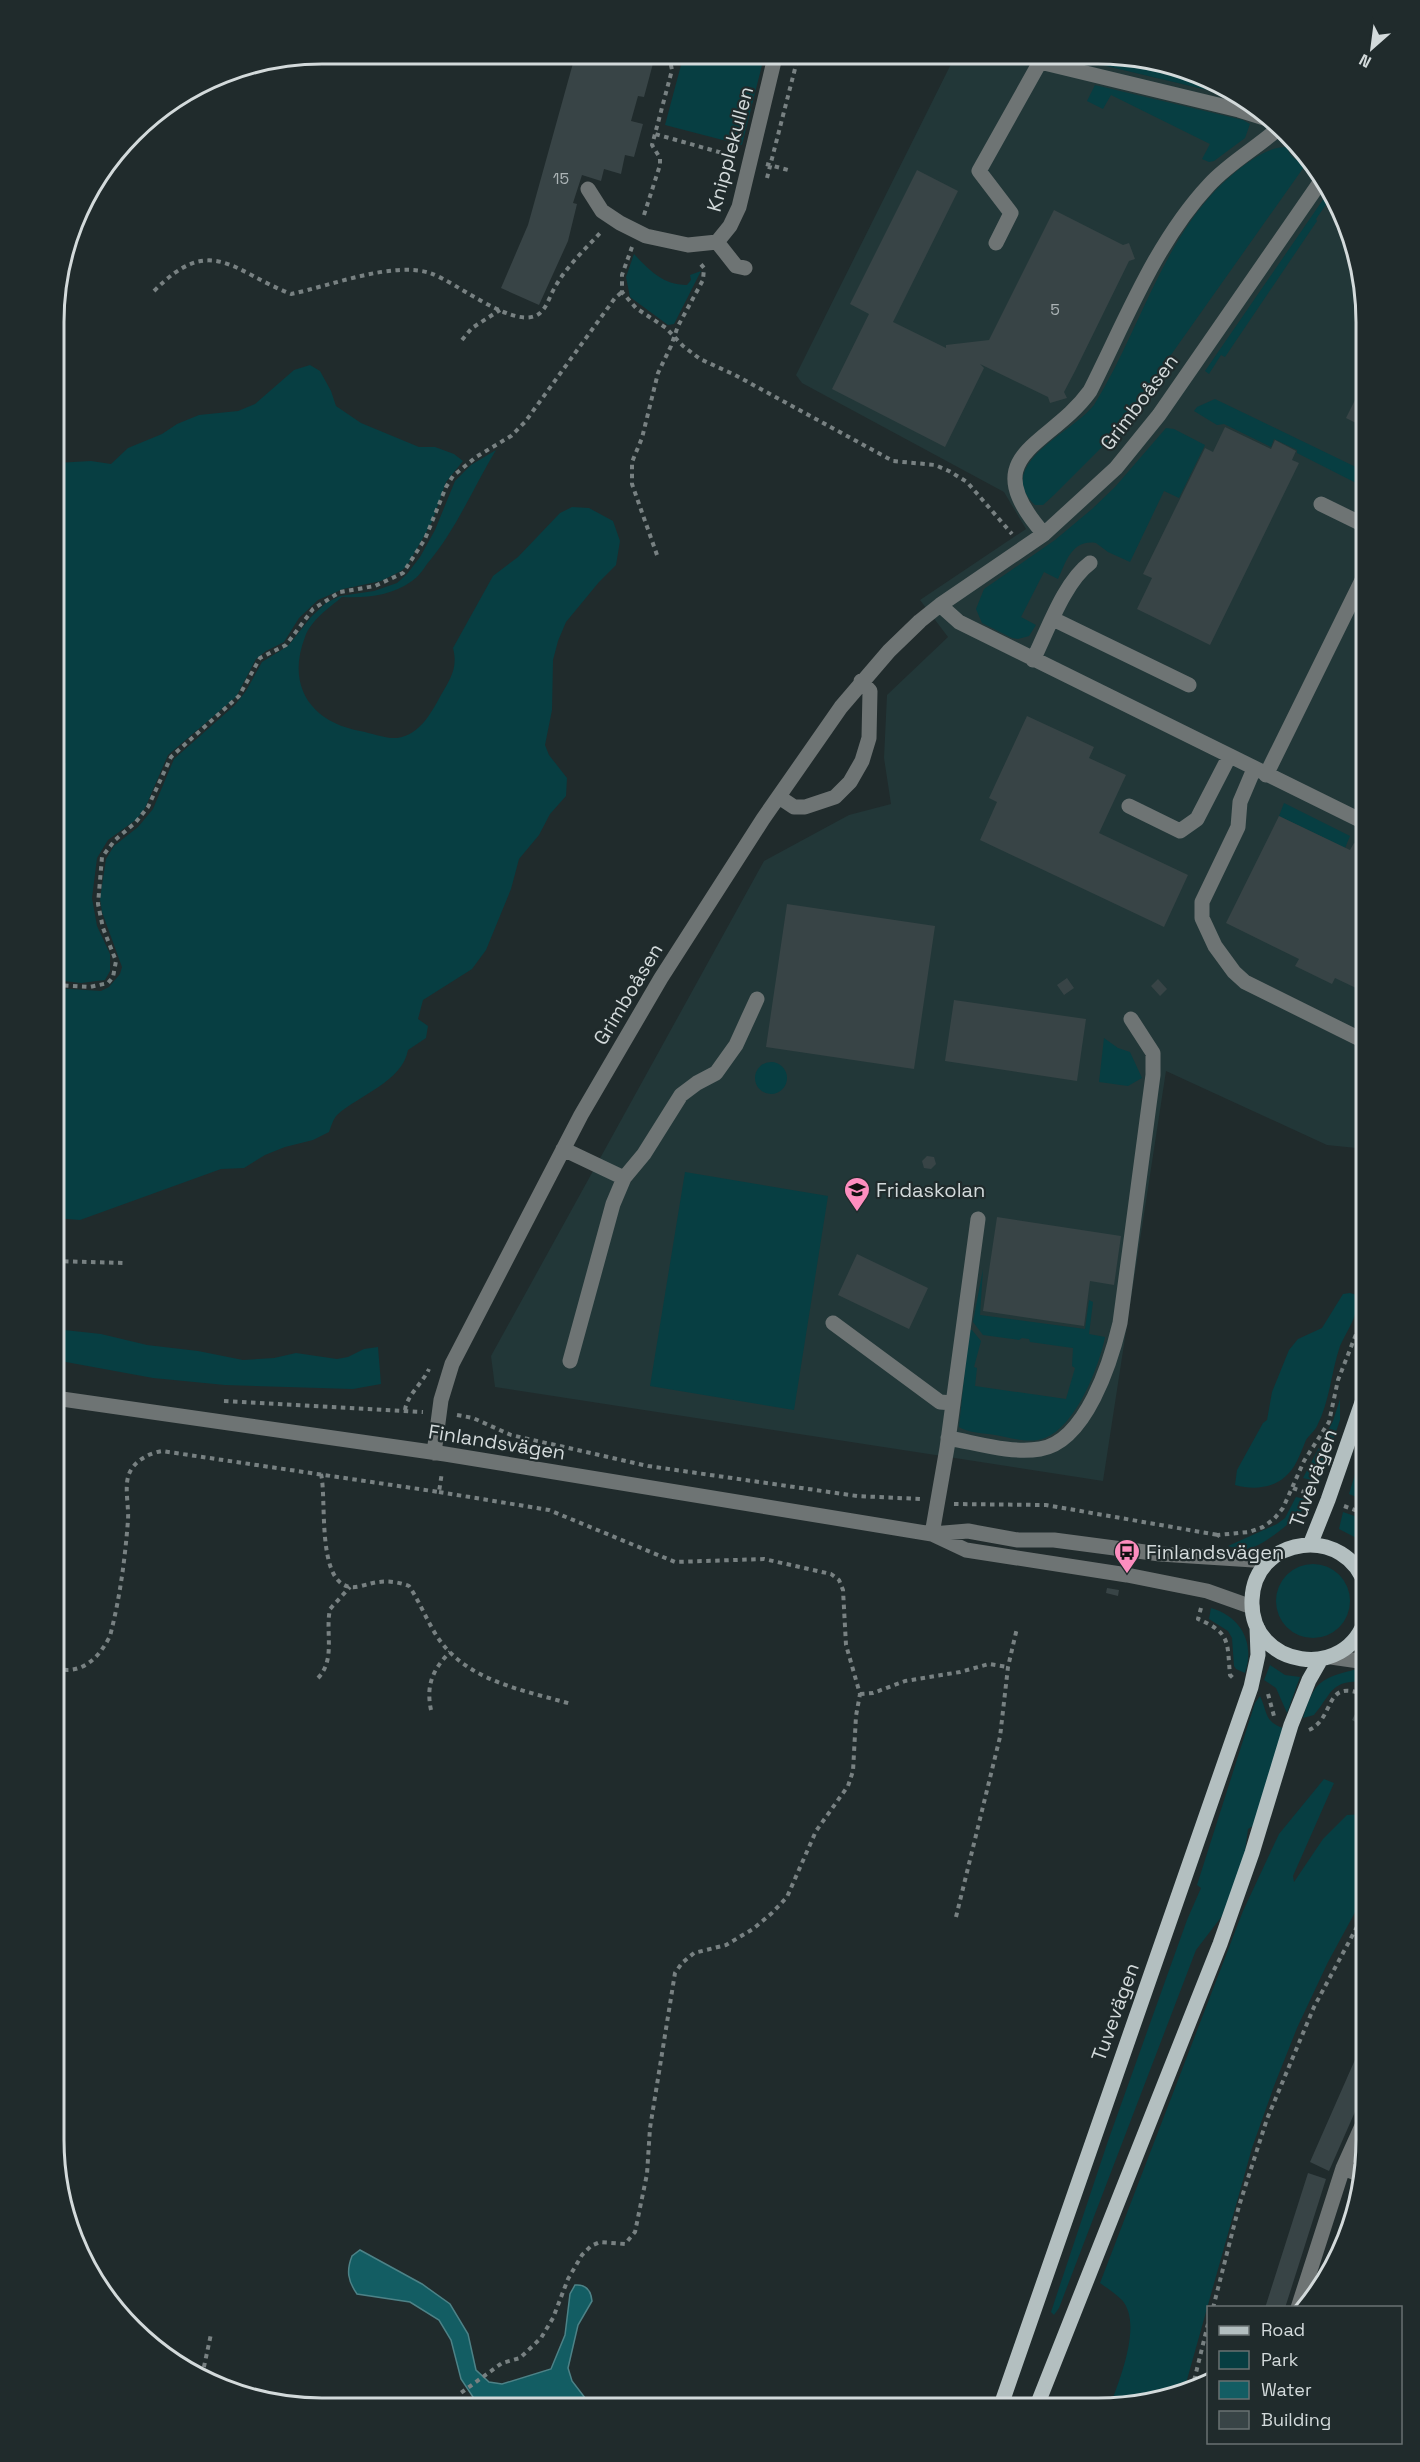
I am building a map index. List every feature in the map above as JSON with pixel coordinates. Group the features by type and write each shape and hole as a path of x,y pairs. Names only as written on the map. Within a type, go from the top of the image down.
{"main road":[{"name":"Tuvevägen","path":"1310,1545 1356,1420"},
{"name":"Tuvevägen","path":"1004,2397 1251,1687 1258,1655 1257,1627 1252,1606 1256,1580 1269,1561 1292,1547 1310,1545 1328,1547 1343,1555 1356,1567"},
{"name":"Tuvevägen","path":"1257,1627 1263,1637 1279,1652 1299,1659 1326,1658"},
{"path":"1040,2397 1220,1944 1252,1853 1291,1725 1310,1680 1326,1658 1351,1644 1356,1638"}],"street":[{"name":"Knipplekullen","path":"588,189 602,211 646,236 688,245 717,242 730,226 739,207 773,64"},
{"path":"996,243 1011,213 979,171 1039,64"},
{"path":"1048,64 1247,112"},
{"path":"1044,534 1031,520 1014,481 1016,468 1023,453 1079,406 1090,392 1145,280 1167,242 1208,187 1232,163 1272,133"},
{"name":"Grimboåsen","path":"435,1453 443,1392 452,1364 563,1149 661,978 778,797 834,716 861,681 889,651 940,605 1044,534 1116,468 1142,437 1317,187"},
{"path":"717,242 736,266 745,268"},
{"path":"1321,504 1356,521"},
{"path":"1033,660 1076,577 1090,563"},
{"path":"1356,591 1260,772 1239,802 1238,827 1202,902 1202,918 1215,946 1234,972 1245,982 1356,1037"},
{"path":"940,605 959,622 1033,660 1356,818"},
{"path":"1053,619 1189,685"},
{"path":"778,797 794,807 805,807 835,797 850,782 862,761 869,738 870,691 861,681"},
{"path":"1129,806 1180,831 1197,819 1229,757"},
{"path":"570,1361 613,1204 624,1178 644,1154 681,1095 716,1073 736,1045 757,999"},
{"path":"948,1438 1021,1450 1042,1449 1057,1442 1071,1430 1087,1410 1100,1386 1112,1358 1120,1323 1153,1075 1153,1053 1131,1019"},
{"path":"563,1149 624,1178"},
{"path":"932,1534 948,1438 978,1219"},
{"path":"833,1323 940,1402 953,1403"},
{"name":"Finlandsvägen","path":"64,1399 435,1453 932,1534 968,1531 1018,1540 1054,1540 1160,1554 1269,1561"},
{"name":"Finlandsvägen","path":"932,1534 966,1550 1127,1575 1207,1591 1252,1606"},
{"path":"1326,1658 1356,1661"},
{"path":"1301,2297 1343,2168 1356,2138"},
{"path":"1343,2168 1353,2172"}],"path":[{"path":"671,64 672,70 652,145 660,158 660,165 622,275 622,292 636,308 666,328 700,359 756,386 893,461 935,465 967,482 1013,535"},
{"path":"655,134 788,171"},
{"path":"154,291 171,273 190,262 211,260 237,266 291,294 386,271 408,269 443,278 501,310 526,318 537,316 546,306 555,287 566,272 613,219"},
{"path":"657,555 633,484 632,462 646,426 658,373 671,346 673,336 704,275 704,268 688,245"},
{"path":"64,986 90,987 108,983 113,976 116,961 103,928 98,904 102,857 115,840 136,822 148,807 171,757 239,696 260,657 286,645 313,609 340,592 375,586 403,573 425,539 446,487 453,476 460,468 511,436 525,422 615,298 622,292"},
{"path":"462,340 472,328 501,310"},
{"path":"1004,540 1031,520"},
{"path":"64,1261 125,1263"},
{"path":"222,1401 440,1413 473,1418 511,1435 648,1466 886,1499 911,1498 963,1504 1046,1505 1218,1535 1248,1532 1263,1527 1283,1508 1307,1455 1329,1422 1338,1380 1356,1334"},
{"path":"405,1410 407,1400 420,1386 432,1364"},
{"path":"64,1669 72,1670 89,1664 105,1647 110,1636 125,1551 130,1471 150,1453 162,1451 549,1510 675,1562 764,1559 831,1574 839,1580 843,1590 846,1645 860,1694 856,1716 853,1771 848,1786 816,1831 787,1897 753,1929 726,1945 694,1953 682,1963 675,1973 650,2128 647,2174 635,2232 631,2240 625,2244 600,2242 591,2246 582,2255 568,2279 553,2318 541,2338 520,2358 502,2363 460,2393"},
{"path":"321,1474 325,1489 328,1566 336,1578 350,1587 391,1581 409,1586 443,1645 484,1678 571,1704"},
{"path":"440,1492 441,1484"},
{"path":"1215,1557 1218,1535"},
{"path":"318,1678 328,1660 330,1609 350,1587"},
{"path":"1207,1591 1198,1619 1217,1627 1225,1638 1230,1675 1238,1682 1267,1692 1276,1720 1307,1731 1320,1721 1334,1697 1341,1691 1356,1692"},
{"path":"956,1917 1000,1737 1008,1667 1017,1628"},
{"path":"431,1710 428,1694 431,1677 450,1652"},
{"path":"860,1694 873,1693 905,1681 960,1672 989,1664 1008,1667"},
{"path":"1213,2306 1239,2206 1267,2119 1314,2007 1356,1929"},
{"path":"1195,2378 1207,2332"},
{"path":"204,2368 211,2334"}],"shaded area":[{"path":"951,64 1103,64 1211,91 1241,108 1268,129 1291,152 1321,194 1336,224 1347,256 1351,272 1356,323 1356,1148 1327,1145 1166,1071 1103,1481 495,1387 491,1356 764,861 849,815 891,804 884,758 887,695 948,637 920,600 1026,529 1004,492 802,383 796,375"}],"green space":[{"path":"762,64 742,145 665,125 681,65"},
{"path":"1102,65 1148,69 1180,78 1210,91"},
{"path":"1095,85 1243,120 1250,124 1245,138 1214,161 1209,162 1202,159 1210,144 1111,95 1103,109 1087,101"},
{"path":"1286,147 1303,168 1115,434 1043,505 1035,505 1024,490 1023,476 1029,462 1094,405 1112,374 1176,244 1196,214 1219,187 1246,164 1276,148"},
{"path":"1324,199 1326,204 1316,219 1317,221 1225,357 1221,355 1209,374 1205,371"},
{"path":"634,254 651,271 678,284 687,285 691,280 690,275 701,271 674,324 668,325 630,297 626,277"},
{"path":"310,365 320,371 336,406 361,423 419,447 435,447 454,454 463,461 446,482 432,522 407,566 381,581 343,589 318,600 299,618 284,642 256,659 236,697 168,755 145,808 137,819 108,840 97,858 92,898 97,926 110,954 110,971 105,980 81,983 64,981 64,463 91,461 111,464 128,448 162,434 177,424 199,415 238,411 255,404 294,370"},
{"path":"1215,399 1356,467 1356,483 1274,439 1271,447 1224,424 1217,425 1194,411 1197,407"},
{"path":"1166,428 1174,429 1205,445 1179,498 1164,491 1130,562 1108,552 1096,543 1081,545 1071,553 1058,579 1044,572 1021,617 1036,625 1029,636 1012,638 982,623 976,609 984,589 1055,540 1092,509 1115,487"},
{"path":"496,450 447,537 418,575 404,586 387,593 342,597 311,625 300,655 299,671 301,686 307,699 328,719 343,726 383,737 397,738 412,733 424,722 448,683 455,661 453,648 493,576 518,557 560,513 572,507 589,508 613,521 620,541 616,565 566,622 553,660 552,710 545,745 549,755 567,778 566,796 550,814 539,835 519,859 511,889 486,950 472,969 423,1000 418,1019 428,1026 426,1038 408,1050 404,1061 389,1079 337,1115 329,1132 313,1140 265,1155 244,1168 221,1169 80,1220 64,1219 64,989 101,991 109,987 120,974 122,967 102,912 100,899 106,859 114,846 138,827 153,809 174,759 235,705 246,691 262,662 288,646 311,617 326,603 340,596 374,591 397,583 407,574 420,557 435,530 455,481 471,465"},
{"path":"1284,803 1350,836 1345,848 1279,816"},
{"path":"1104,1038 1118,1048 1130,1052 1142,1078 1128,1086 1099,1082"},
{"path":"771,1062 782,1067 787,1078 782,1089 771,1094 760,1089 755,1078 760,1067"},
{"path":"685,1172 828,1196 794,1410 650,1386"},
{"path":"983,1269 980,1315 1085,1329 1089,1300 1093,1302 1089,1334 1105,1337 1092,1379 1067,1421 1045,1438 1020,1440 972,1432 959,1427 969,1330 972,1330 981,1341 974,1367 977,1368 975,1386 1066,1399 1075,1368 1072,1366 1073,1348 1030,1342 1029,1339 1019,1340 983,1335 973,1322"},
{"path":"1343,1294 1356,1295 1356,1312 1340,1346 1325,1407 1316,1428 1306,1440 1292,1469 1279,1481 1254,1488 1235,1485 1237,1470 1263,1423 1267,1420 1272,1392 1289,1350 1298,1339 1322,1328"},
{"path":"64,1330 101,1334 147,1345 198,1351 243,1360 274,1358 296,1353 337,1359 348,1357 364,1349 378,1347 381,1384 353,1389 225,1385 153,1378 64,1362"},
{"path":"1340,1399 1340,1420 1319,1482 1303,1478 1333,1421"},
{"path":"1356,1471 1356,1497 1349,1494"},
{"path":"1296,1497 1310,1500 1300,1513 1275,1535 1248,1549 1228,1546 1277,1524 1285,1518"},
{"path":"1343,1512 1356,1517 1356,1538 1339,1529"},
{"path":"1313,1564 1334,1570 1344,1580 1350,1601 1344,1622 1334,1632 1313,1638 1292,1632 1282,1622 1276,1601 1282,1580 1292,1570"},
{"path":"1211,1608 1231,1618 1243,1633 1248,1652 1245,1673 1234,1666 1232,1638 1228,1631 1209,1619"},
{"path":"1270,1665 1285,1675 1300,1677 1287,1713 1276,1688 1264,1680"},
{"path":"1356,1669 1356,1682 1338,1686 1314,1715 1303,1718 1315,1689 1335,1675"},
{"path":"1260,1696 1269,1719 1283,1728 1253,1826 1248,1829 1244,1859 1222,1916 1196,1950 1059,2308 1054,2315 1051,2312 1108,2141 1187,1920 1201,1888 1197,1885 1255,1703"},
{"path":"1324,1779 1334,1783 1293,1876 1294,1882 1323,1839 1347,1815 1356,1814 1356,1911 1328,1962 1297,2028 1274,2086 1252,2148 1186,2382 1148,2393 1113,2397 1127,2353 1130,2323 1128,2310 1122,2300 1100,2283 1243,1911 1279,1834"}],"water":[{"path":"360,2250 422,2284 450,2304 468,2334 476,2370 489,2382 502,2384 551,2369 565,2335 570,2294 575,2285 585,2287 592,2301 578,2325 568,2368 572,2381 584,2397 473,2397 461,2379 451,2340 439,2320 410,2302 357,2294 350,2280 349,2266 352,2256"}],"building":[{"path":"573,64 653,64 644,97 638,96 631,121 643,124 634,157 625,155 621,174 604,169 601,181 582,175 573,203 577,204 568,241 539,305 501,288 528,225"},
{"path":"917,170 958,191 893,322 946,348 946,345 989,340 1054,210 1123,245 1129,243 1135,259 1129,261 1064,392 1067,398 1050,403 1048,397 980,364 984,368 945,447 832,389 869,314 850,304"},
{"path":"1356,398 1356,423 1346,418"},
{"path":"1225,427 1271,449 1275,440 1296,451 1292,460 1299,463 1210,645 1137,609 1152,578 1143,574 1205,448 1213,452"},
{"path":"1027,716 1094,747 1089,758 1126,775 1099,833 1188,875 1164,927 980,840 997,802 989,798"},
{"path":"1279,816 1350,850 1354,843 1356,844 1356,988 1335,978 1332,984 1295,966 1299,959 1226,923"},
{"path":"787,904 935,926 914,1069 766,1047"},
{"path":"1067,978 1074,988 1064,995 1057,985"},
{"path":"1158,979 1167,989 1160,996 1151,986"},
{"path":"954,1000 1086,1019 1077,1081 945,1061"},
{"path":"927,1156 934,1157 936,1164 931,1169 924,1168 922,1161"},
{"path":"997,1217 1121,1236 1114,1285 1090,1281 1084,1326 983,1311"},
{"path":"857,1254 928,1288 909,1329 838,1295"},
{"path":"1107,1588 1119,1590 1118,1596 1106,1593"},
{"path":"1356,2057 1356,2110 1329,2171 1310,2162"},
{"path":"1308,2173 1326,2179 1286,2306 1266,2306"}],"place":[{"name":"Fridaskolan","path":"857,1213"},
{"name":"Finlandsvägen","path":"1127,1575"}]}
